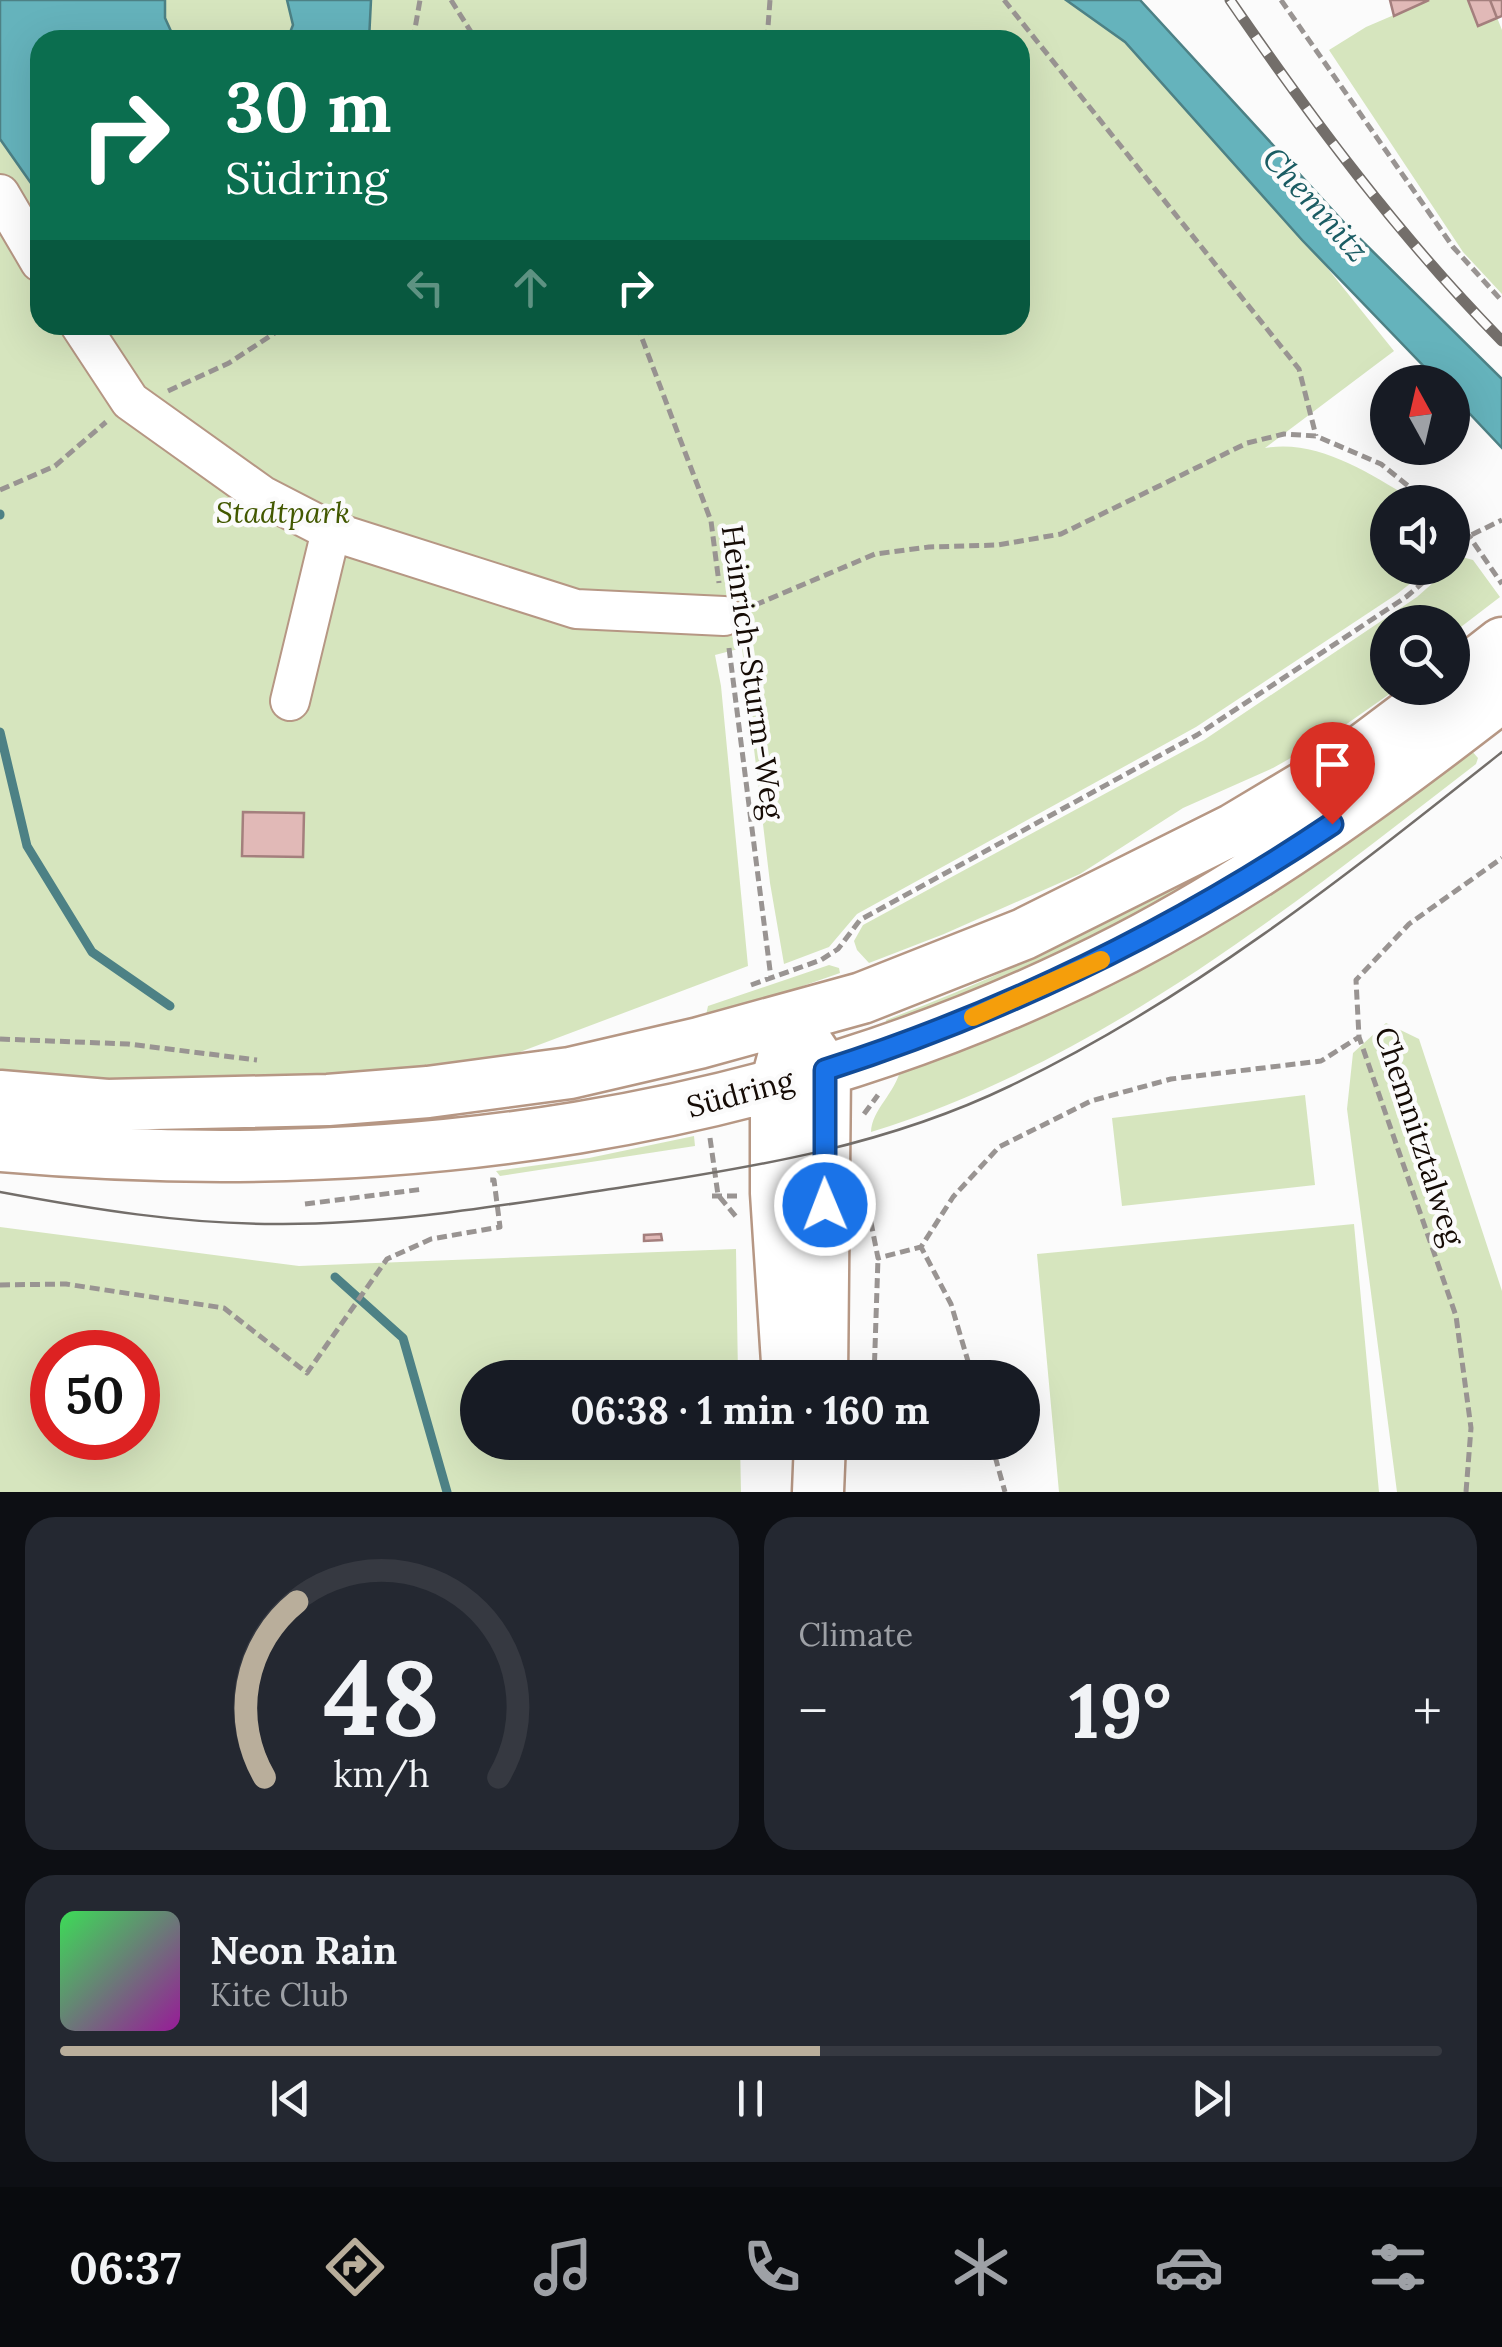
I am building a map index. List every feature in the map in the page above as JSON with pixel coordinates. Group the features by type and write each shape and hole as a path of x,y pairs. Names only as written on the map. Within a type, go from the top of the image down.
{"main road":[{"name":"Südring","path":"1470,676 1502,643"},
{"name":"Südring","path":"1470,698 1502,696"},
{"name":"Südring","path":"0,1096 107,1105 310,1101 428,1092 570,1073 795,1023 965,960 1127,884 1234,829 1438,705"},
{"path":"787,1360 776,1193 776,1084 795,1023"},
{"path":"795,1023 821,1360"},
{"name":"Südring","path":"0,1146 178,1156 378,1152 517,1138 706,1104 776,1084"},
{"path":"788,1460 789,1492"},
{"path":"818,1492 819,1460"}],"lane":[{"path":"0,194 30,245"},
{"path":"87,335 130,401 263,496 330,531 576,609 724,616"},
{"path":"290,701 330,531"}],"path":[{"path":"415,30 420,0"},
{"path":"451,0 470,30"},
{"path":"768,30 770,0"},
{"path":"1004,0 1028,30"},
{"path":"1280,0 1453,247 1502,301"},
{"path":"1030,33 1299,369 1316,436"},
{"path":"0,490 55,466 130,401 161,394 229,363 272,335"},
{"name":"Heinrich-Sturm-Weg","path":"641,335 711,521 795,1023"},
{"path":"724,616 875,554 929,547 998,545 1061,534 1246,443 1284,434 1316,436 1380,464 1407,485"},
{"path":"1502,520 1470,536 1502,584"},
{"path":"795,1023 822,960 838,949 860,920 1198,735 1420,585"},
{"name":"Chemnitztalweg","path":"1466,1492 1470,1428 1456,1316 1358,1037 1356,980 1410,924 1502,858"},
{"path":"878,1258 921,1247 953,1197 999,1146 1092,1101 1171,1079 1321,1060 1358,1037"},
{"path":"0,1040 128,1044 264,1060"},
{"path":"706,1104 715,1195 740,1222"},
{"path":"704,1166 713,1164"},
{"path":"862,1175 878,1258 875,1360"},
{"path":"0,1285 66,1284 224,1308 308,1374 387,1259 431,1239 500,1228 494,1180 475,1182"},
{"path":"305,1204 437,1187"},
{"path":"921,1247 951,1304 967,1360"},
{"path":"996,1460 1006,1492"}],"green space":[{"path":"165,0 287,0 293,25 291,30 171,30 165,17"},
{"name":"Stadtpark","path":"371,0 1102,0 1140,35 1394,351 1370,365 1370,369 1265,448 1284,446 1322,453 1388,485 1370,485 1370,585 1408,585 1380,605 1370,605 1370,612 1196,727 857,914 829,947 784,964 770,883 742,648 715,655 748,966 499,1060 326,1081 27,1080 0,1075 0,139 30,182 30,335 1030,335 1030,30 370,30"},
{"path":"1429,0 1490,0 1502,30 1502,294 1463,252 1329,50 1366,27"},
{"path":"1470,559 1500,597 1470,620 1470,605 1405,605 1430,585 1470,585"},
{"path":"1370,629 1370,705 1374,705 1328,737 1273,768 1183,808 1080,874 869,963 857,950 854,941 863,925 1204,740"},
{"path":"1465,743 1478,758 1476,764 1335,873 1190,975 1037,1065 956,1101 871,1132 875,1116 901,1068"},
{"path":"1286,822 1238,867 890,1033 886,1020 990,978 1090,930"},
{"path":"829,965 839,968 840,973 705,1020 708,1006"},
{"path":"1386,1023 1419,1039 1502,1291 1502,1492 1397,1492 1347,1109 1353,1053"},
{"path":"1305,1095 1315,1185 1122,1206 1112,1118"},
{"path":"694,1136 695,1146 500,1176 496,1171 589,1158"},
{"path":"1354,1224 1379,1492 1059,1492 1037,1254"},
{"path":"0,1227 299,1266 736,1249 738,1360 460,1360 460,1460 740,1460 741,1492 0,1492"}],"water":[{"path":"0,0 165,0 165,18 170,30 30,30 30,182 0,139"},
{"path":"287,0 371,0 370,30 291,30"},
{"name":"Chemnitz","path":"1066,0 1140,0 1350,229 1502,379 1502,448 1470,414 1470,365 1423,365 1302,240 1125,42"}],"building":[{"path":"1390,0 1429,0 1394,16"},
{"path":"1468,0 1490,0 1497,18 1478,26"},
{"path":"1490,0 1502,0 1502,16 1497,18"},
{"path":"243,812 304,813 303,857 242,856"},
{"path":"661,1234 662,1240 644,1241 644,1235"}],"waterway":[{"path":"0,732 27,846 92,952 170,1006"},
{"path":"335,1277 403,1338 447,1492"}],"tram line":[{"path":"0,1192 103,1210 206,1221 363,1221 674,1179 772,1162 869,1139 1010,1086 1141,1015 1326,889 1502,752"}],"railway":[{"path":"1230,0 1359,176 1427,260 1502,341"}],"slow traffic":[{"path":"973,1017 1101,960"}],"route":[{"path":"825,1205 825,1070 984,1013 1125,948 1204,905 1332,824"}]}
